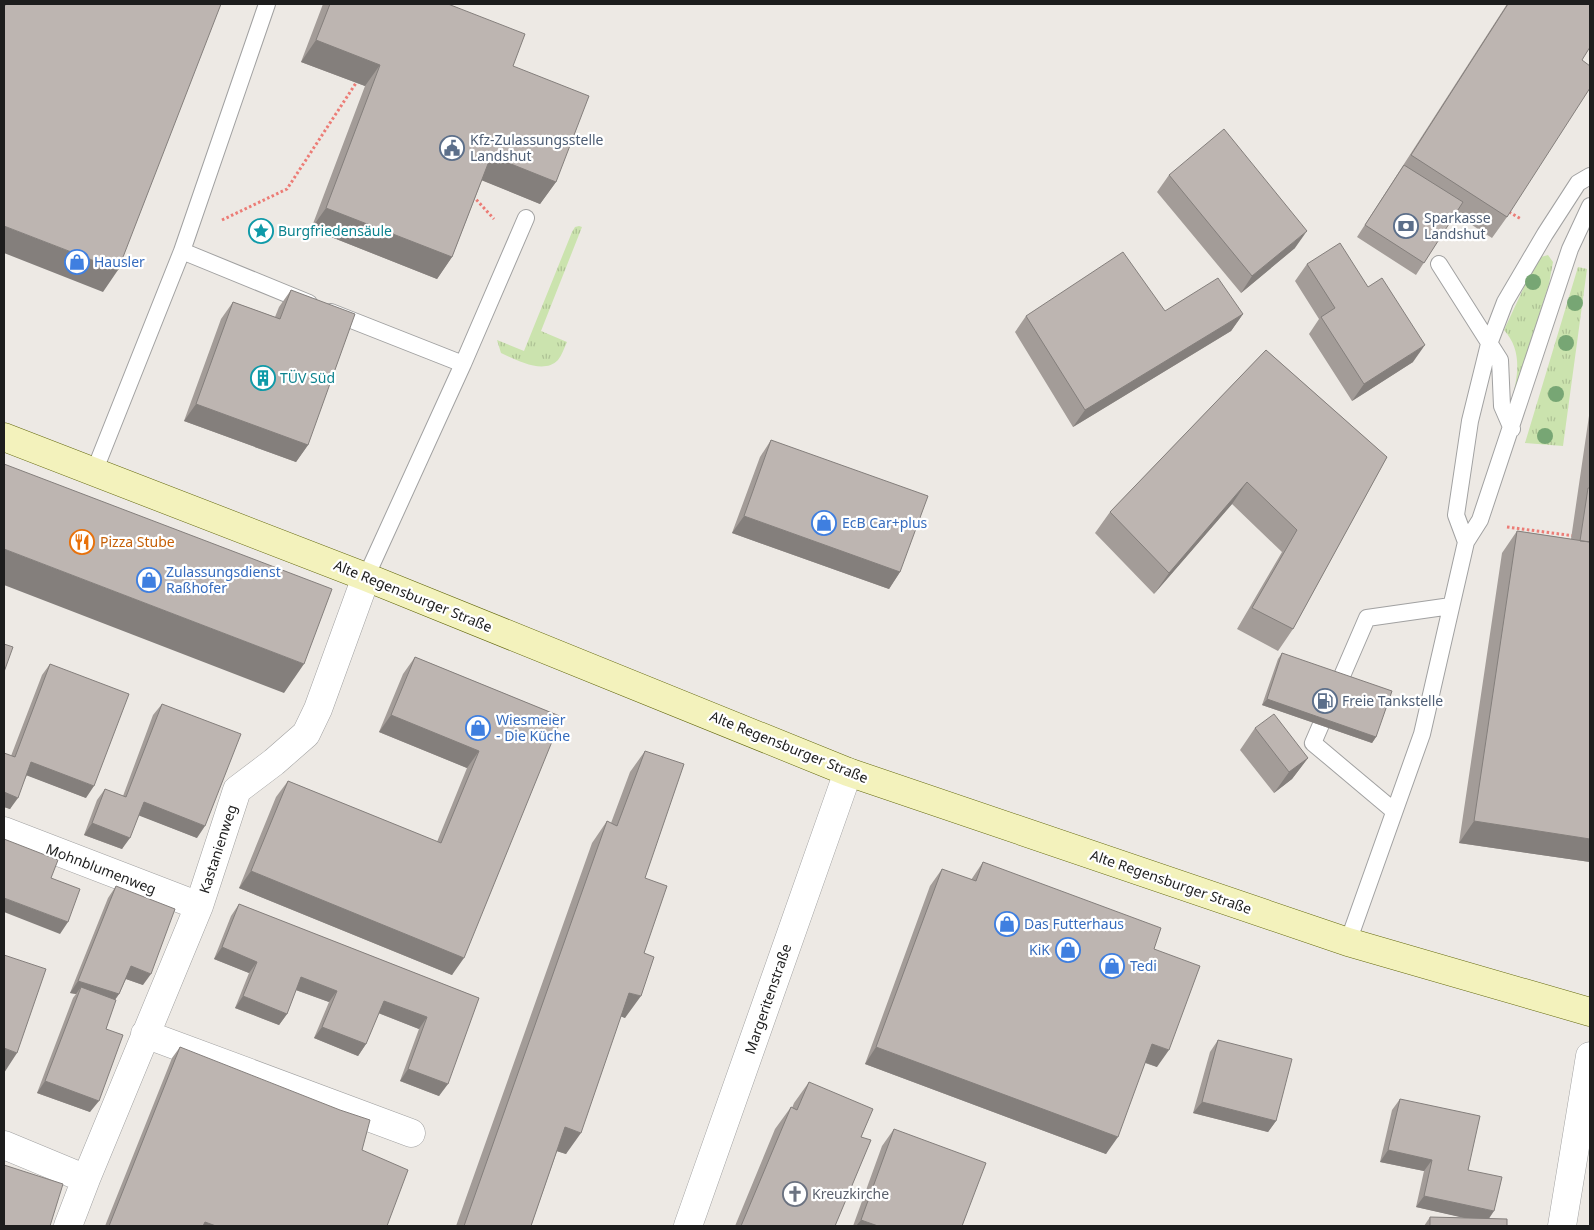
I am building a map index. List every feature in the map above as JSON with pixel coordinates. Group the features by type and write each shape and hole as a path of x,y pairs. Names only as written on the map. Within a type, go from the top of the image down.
{"street":[{"name":"Alte Regensburger Straße","path":"4,437 366,577 848,772 1348,942 1590,1012"},
{"name":"Kastanienweg","path":"68,1226 86,1178 199,906 237,790 274,762 306,734 318,709 366,577"},
{"name":"Margeritenstraße","path":"688,1226 848,772"},
{"name":"Mohnblumenweg","path":"4,831 199,906"},
{"path":"145,1034 411,1133"},
{"path":"1562,1226 1590,1056"},
{"path":"4,1145 86,1178"}],"lane":[{"path":"94,472 182,251 267,4"},
{"path":"1466,542 1456,515 1470,421 1489,344 1505,302 1545,234 1578,182 1590,176"},
{"path":"1348,942 1422,734 1466,542 1480,520 1512,429 1570,249 1590,206"},
{"path":"366,577 463,364 526,218"},
{"path":"182,251 463,364"},
{"path":"1439,264 1500,360 1502,406 1512,429"},
{"path":"1394,811 1313,743 1367,618 1451,606"}],"path":[{"path":"182,251 219,222 287,189 356,83"},
{"path":"1480,520 1510,528 1581,536"}],"green space":[{"path":"575,227 582,227 541,331 567,342 558,360 552,364 538,366 530,365 501,353 497,340 524,351 572,232"},
{"path":"1548,255 1553,262 1549,284 1511,402 1516,383 1517,364 1514,347 1504,330 1533,268 1541,257"},
{"path":"1578,267 1587,269 1563,446 1525,443"}],"building":[{"path":"7,4 221,4 118,270 4,226 4,6"},
{"name":"Kfz-Zulassungsstelle Landshut","path":"330,4 448,4 525,34 513,66 589,96 556,182 491,156 452,257 326,208 380,65 316,40"},
{"path":"1508,4 1590,4 1590,47 1582,60 1590,66 1590,88 1507,217 1411,155"},
{"path":"1224,129 1307,231 1252,276 1169,175"},
{"name":"Sparkasse Landshut","path":"1404,165 1463,202 1424,263 1365,225"},
{"path":"1340,243 1368,287 1382,278 1425,345 1364,384 1321,317 1335,308 1307,264"},
{"path":"1123,252 1165,311 1218,278 1243,314 1085,410 1026,316"},
{"name":"TÜV Süd","path":"291,290 355,314 308,445 196,404 233,302 280,319"},
{"path":"1266,350 1387,457 1293,629 1252,608 1297,530 1247,482 1169,573 1110,512"},
{"name":"EcB Car+plus","path":"771,440 928,496 900,572 744,516"},
{"path":"4,464 332,589 304,664 4,549"},
{"path":"1588,488 1590,488 1590,542 1580,541"},
{"path":"1517,531 1590,542 1590,839 1474,821"},
{"path":"4,644 13,647 4,672"},
{"name":"Freie Tankstelle","path":"1282,653 1392,691 1376,737 1267,699"},
{"path":"415,657 562,717 464,958 251,871 288,781 441,843 479,751 391,715"},
{"path":"50,664 129,694 94,786 31,762 18,798 4,792 4,753 15,757"},
{"path":"162,704 241,734 205,826 144,802 130,838 92,823 105,789 126,797"},
{"path":"1274,714 1308,758 1289,772 1255,728"},
{"path":"645,751 684,764 645,878 667,886 644,953 654,957 641,996 629,993 581,1133 565,1127 531,1226 464,1226 607,821 617,826"},
{"path":"4,839 58,860 51,878 80,889 68,922 4,898"},
{"path":"983,862 1161,928 1154,949 1200,966 1169,1050 1152,1044 1118,1137 876,1047 942,869 976,881"},
{"path":"116,886 175,909 151,974 131,966 119,994 78,981"},
{"path":"239,904 479,998 448,1084 408,1069 427,1017 384,1001 366,1044 322,1027 337,991 301,977 287,1014 243,996 257,962 222,947"},
{"path":"4,955 46,969 17,1053 4,1048"},
{"path":"81,987 116,1000 106,1029 123,1035 99,1101 45,1081"},
{"path":"1218,1040 1292,1059 1276,1121 1202,1102"},
{"path":"180,1047 370,1120 362,1150 408,1170 387,1226 216,1226 205,1222 203,1226 109,1226"},
{"name":"Kreuzkirche","path":"809,1082 873,1109 861,1137 871,1140 835,1226 741,1226 791,1107 797,1110"},
{"path":"1400,1099 1480,1116 1468,1170 1502,1177 1494,1211 1424,1196 1432,1160 1388,1150"},
{"path":"894,1129 986,1163 962,1226 878,1226 861,1220"},
{"path":"4,1165 63,1184 50,1226 4,1226"},
{"path":"1430,1217 1507,1219 1507,1226 1430,1226"}],"place":[{"name":"Kfz-Zulassungsstelle Landshut","path":"452,148"},
{"name":"Sparkasse Landshut","path":"1406,226"},
{"name":"Burgfriedensäule","path":"261,231"},
{"name":"Hausler","path":"77,262"},
{"name":"TÜV Süd","path":"263,378"},
{"name":"EcB Car+plus","path":"824,523"},
{"name":"Pizza Stube","path":"82,542"},
{"name":"Zulassungsdienst Raßhofer","path":"149,580"},
{"name":"Freie Tankstelle","path":"1325,701"},
{"name":"Wiesmeier - Die Küche","path":"478,728"},
{"name":"Das Futterhaus","path":"1007,924"},
{"name":"KiK","path":"1068,950"},
{"name":"Tedi","path":"1112,966"},
{"name":"Kreuzkirche","path":"795,1194"}]}
